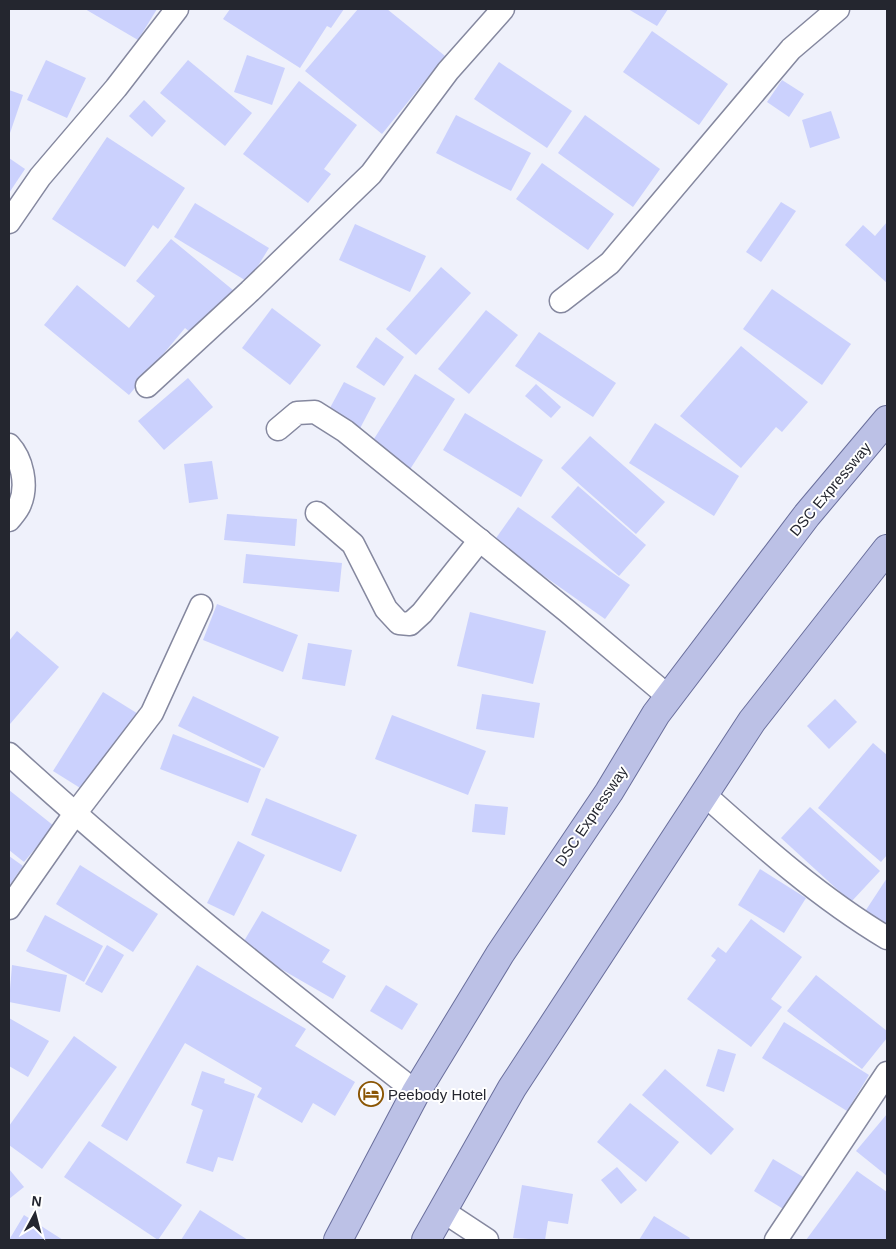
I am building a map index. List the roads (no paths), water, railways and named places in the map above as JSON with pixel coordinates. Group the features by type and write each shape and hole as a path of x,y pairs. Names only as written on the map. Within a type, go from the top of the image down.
{"main road":[{"name":"DSC Expressway","path":"338,1240 416,1092 500,954 609,792 669,697 807,514 887,420"},
{"path":"426,1240 512,1088 588,969 705,795 752,721 887,549"}],"street":[{"path":"9,222 40,176 116,88 178,9"},
{"path":"147,386 250,292 371,174 448,71 502,9"},
{"path":"561,301 610,263 791,49 838,9"},
{"path":"278,429 297,413 315,412 345,430 669,697"},
{"path":"9,445 15,452 24,476 20,504 9,520"},
{"path":"317,513 353,544 386,609 399,623 410,624 422,613 480,540"},
{"path":"9,908 74,814 152,714 201,606"},
{"path":"9,754 74,814 324,1020 416,1092"},
{"path":"705,795 786,868 857,920 887,938"},
{"path":"776,1240 887,1072"},
{"path":"443,1210 487,1240"}],"place":[{"name":"Peebody Hotel","path":"371,1094"}]}
